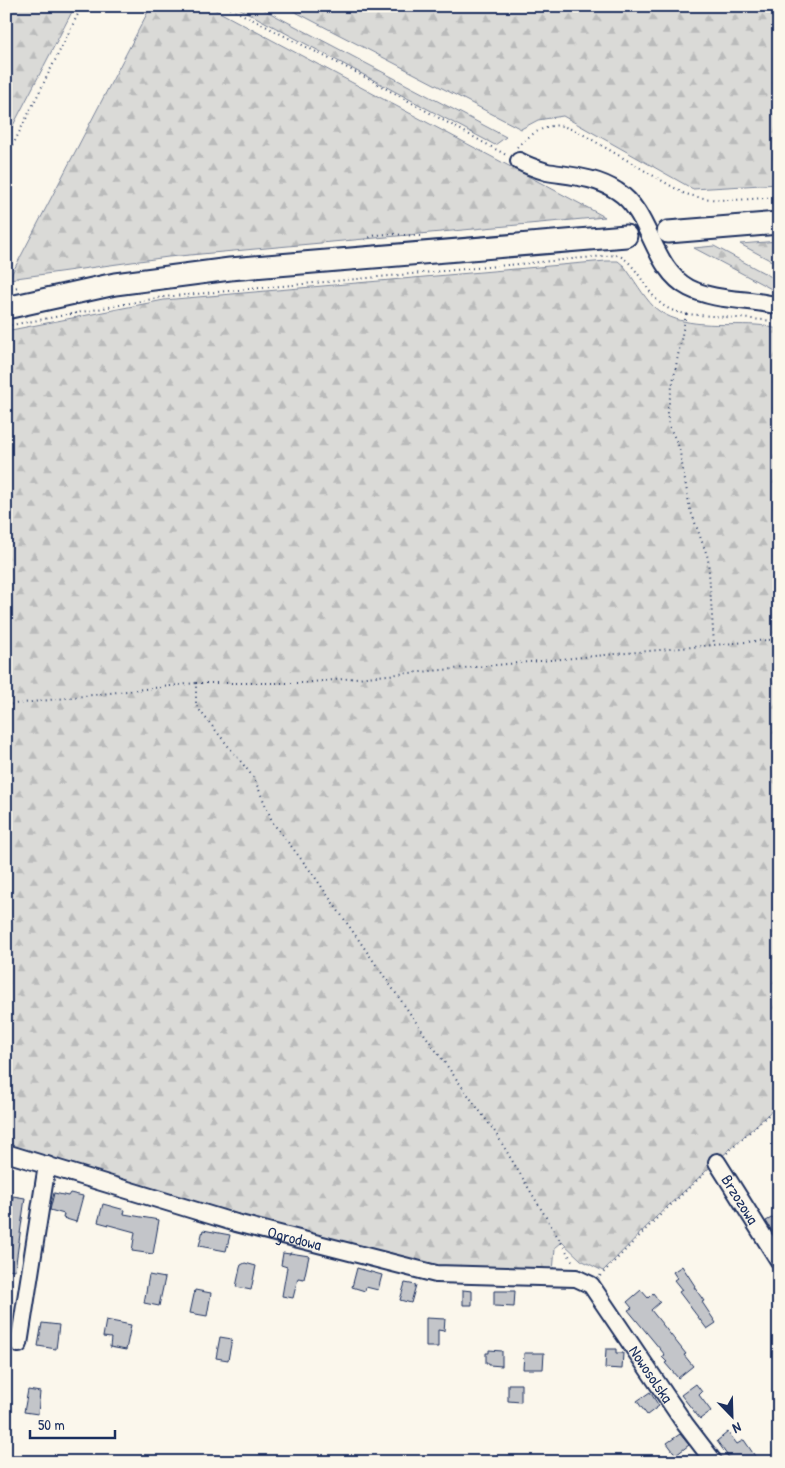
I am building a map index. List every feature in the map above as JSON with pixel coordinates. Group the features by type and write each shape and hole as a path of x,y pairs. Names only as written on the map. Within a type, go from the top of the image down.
{"main road":[{"path":"668,232 779,223"},
{"path":"6,308 115,284 230,269 626,236"}],"street":[{"path":"516,160 546,171 593,180 619,192 629,201 639,215 669,271 687,286 700,293 719,298 754,301 779,306"},
{"name":"Ogrodowa","path":"6,1153 236,1223 436,1274 576,1278 591,1285"},
{"name":"Brzozowa","path":"718,1162 779,1260"},
{"path":"19,1344 46,1166"},
{"name":"Nowosolska","path":"591,1285 685,1424 714,1462"}],"path":[{"path":"6,159 82,6"},
{"path":"226,6 363,76 516,160 516,149 524,140 548,127 561,126 577,132 683,193 692,196 721,200 779,197"},
{"path":"6,326 163,297 616,255 626,259 657,300 675,312 779,322"},
{"path":"686,314 667,413 669,426 679,447 690,509 708,558 714,645"},
{"path":"6,705 196,682 301,682 779,639"},
{"path":"196,682 196,706 254,778 273,823 312,872 495,1132 574,1265"},
{"path":"591,1285 659,1216 779,1105"}],"green space":[{"path":"6,6 75,6 6,139"},
{"path":"151,6 208,6 605,217 168,257 9,279"},
{"path":"235,6 257,6 506,137 495,145"},
{"path":"284,6 779,6 779,184 693,189 563,116 538,120 521,129"},
{"path":"779,241 779,265 740,244"},
{"path":"714,246 779,281 779,293 694,248"},
{"path":"618,261 624,266 654,307 676,319 703,324 759,325 779,329 779,1104 657,1216 603,1271 581,1260 562,1242 555,1248 553,1272 438,1271 6,1154 6,331 164,300"}],"building":[{"path":"54,1193 68,1196 70,1193 83,1196 76,1222 63,1218 64,1214 50,1210"},
{"path":"13,1196 25,1198 15,1270 6,1269 8,1228 6,1228 6,1219 10,1219"},
{"path":"103,1204 125,1210 124,1214 159,1220 153,1254 132,1251 135,1232 98,1222"},
{"path":"779,1214 779,1242 766,1221"},
{"path":"203,1230 230,1235 226,1251 199,1246"},
{"path":"283,1253 309,1256 304,1279 298,1278 293,1298 282,1296 287,1267 281,1265"},
{"path":"245,1263 256,1266 251,1290 236,1287 241,1265"},
{"path":"682,1266 716,1323 707,1329 679,1292 682,1290 674,1280 677,1278 673,1272"},
{"path":"357,1268 382,1275 378,1290 366,1287 365,1291 352,1287"},
{"path":"149,1275 165,1278 159,1306 144,1303"},
{"path":"405,1283 416,1285 411,1303 400,1300"},
{"path":"195,1290 211,1293 207,1316 190,1313"},
{"path":"463,1290 472,1291 472,1305 463,1305"},
{"path":"641,1290 648,1298 653,1293 660,1302 651,1310 686,1354 684,1355 693,1366 678,1378 665,1363 667,1362 662,1357 665,1355 628,1310 632,1308 627,1302"},
{"path":"494,1291 515,1291 514,1307 494,1306"},
{"path":"426,1318 445,1319 444,1331 438,1330 438,1347 426,1347"},
{"path":"106,1320 131,1325 126,1350 110,1347 111,1338 103,1337"},
{"path":"42,1323 59,1325 56,1349 38,1346"},
{"path":"220,1337 232,1339 228,1360 216,1358"},
{"path":"606,1349 616,1349 616,1353 623,1353 622,1369 605,1368"},
{"path":"489,1350 502,1351 502,1366 486,1363 486,1353 489,1353"},
{"path":"524,1353 544,1353 543,1369 523,1369"},
{"path":"508,1384 521,1384 521,1402 508,1401"},
{"path":"696,1384 702,1392 699,1395 711,1411 700,1419 681,1395"},
{"path":"28,1390 40,1392 38,1414 24,1412"},
{"path":"650,1392 659,1406 647,1415 637,1401"},
{"path":"728,1432 737,1444 744,1440 759,1462 732,1462 717,1441"},
{"path":"680,1434 689,1445 676,1455 667,1443"}]}
